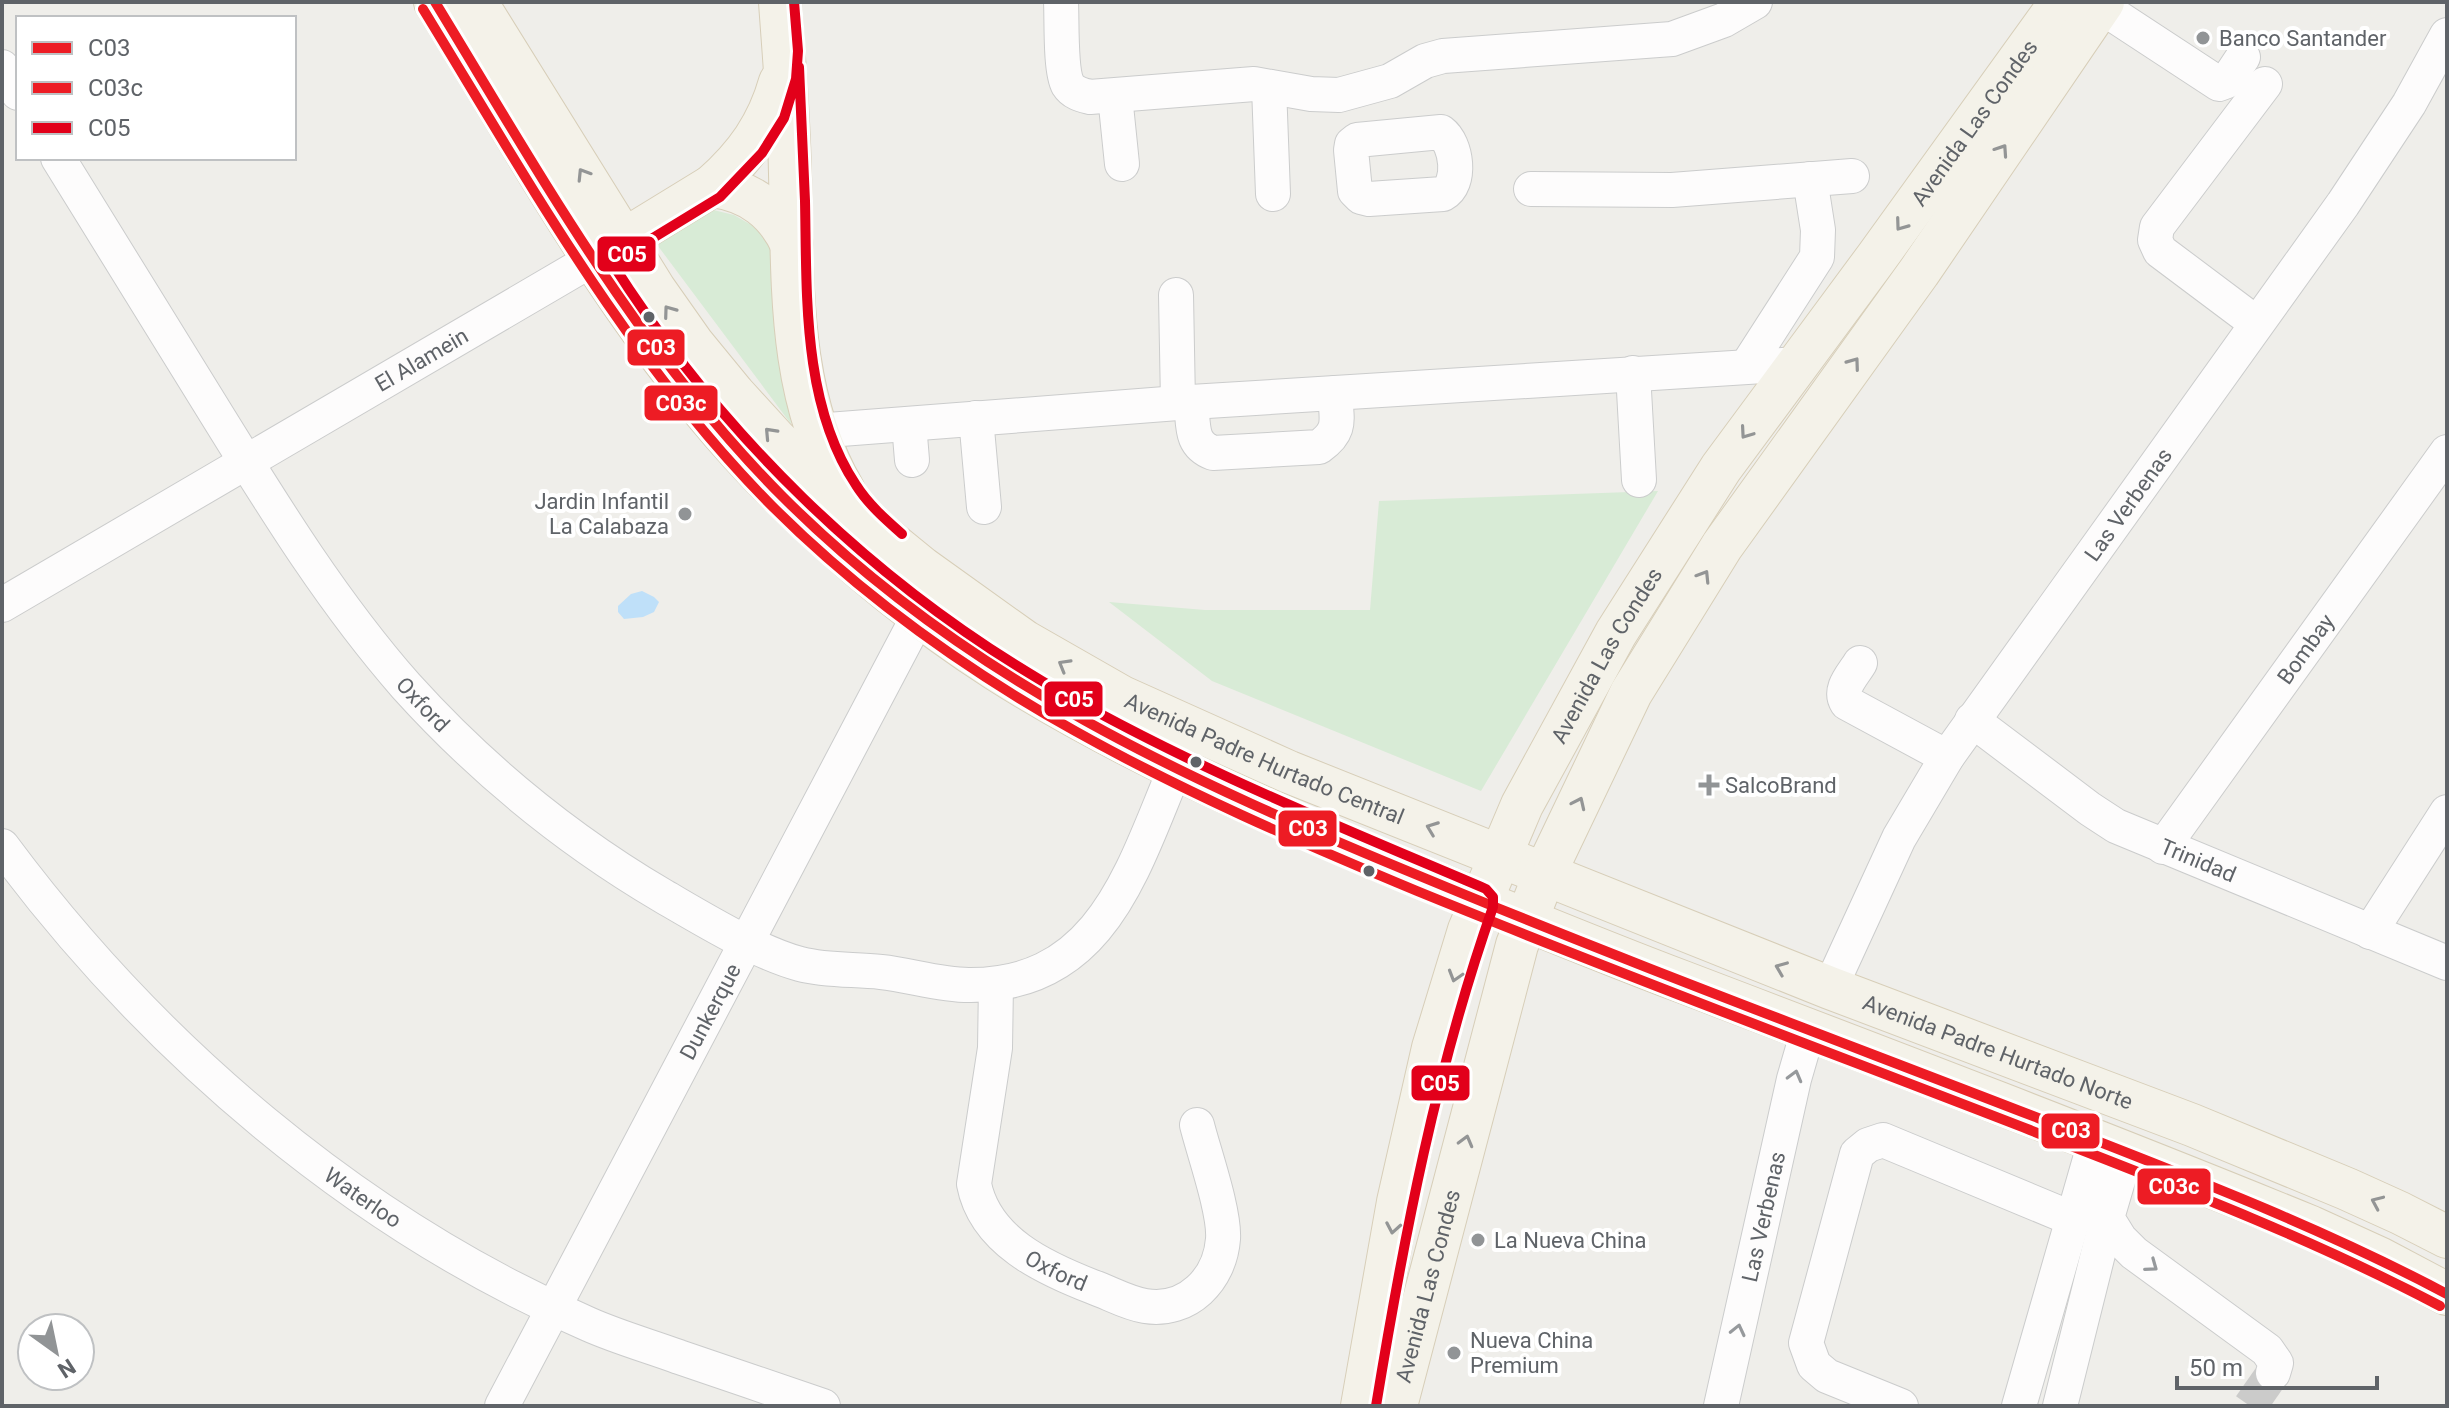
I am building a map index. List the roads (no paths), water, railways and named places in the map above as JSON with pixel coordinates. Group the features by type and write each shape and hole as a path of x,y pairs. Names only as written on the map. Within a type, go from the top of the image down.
{"main road":[{"name":"Avenida Padre Hurtado Central","path":"435,2 608,249 655,290 693,344 776,440 868,524 922,568 1036,648 1122,697 1289,772 1545,873"},
{"name":"Avenida Padre Hurtado Central","path":"476,2 608,249 653,349 736,448 824,536 919,615 998,671 1106,733 1309,830 1525,921"},
{"path":"780,2 800,364 815,431 831,468 868,524"},
{"name":"Avenida Las Condes","path":"1362,1406 1398,1202 1433,1048 1480,902 1528,793 1616,633 1721,468 1877,257 2088,3"},
{"name":"Avenida Las Condes","path":"1396,1406 1525,921 1631,693 1722,546 1919,272 2088,3"},
{"name":"El Alamein","path":"608,249 712,186 729,172 756,139 774,101 784,60"},
{"path":"712,186 742,193 767,208 786,231 792,245"},
{"name":"Avenida Padre Hurtado Norte","path":"1545,873 1830,988 2192,1125 2361,1195 2447,1237"},
{"path":"1525,921 2311,1227 2447,1294"},
{"path":"2112,1148 2139,1144 2172,1128 2192,1125"}],"street":[{"path":"1061,2 1068,85 1078,94 1090,97 1254,84 1311,94 1339,95 1390,81 1425,61 1443,56 1672,39 1724,20 1755,2"},
{"path":"2088,3 2219,84 2227,81 2243,57"},
{"name":"Las Verbenas","path":"1830,988 1899,838 1947,757 2378,153 2447,35"},
{"path":"2,67 16,90"},
{"path":"2256,323 2160,251 2155,234 2157,227 2265,84"},
{"path":"1269,87 1273,194"},
{"path":"1371,88 1375,136"},
{"path":"1115,96 1122,164"},
{"name":"Oxford","path":"59,160 247,463 327,587 366,638 408,688 500,779 593,851 681,906 778,956 808,966 886,972 954,984 996,984 1028,976 1068,954 1105,918 1125,886 1176,767"},
{"path":"1531,189 1672,190 1852,176"},
{"path":"1747,366 1817,257 1818,230 1810,179"},
{"name":"El Alamein","path":"2,605 608,249"},
{"path":"1176,295 1185,402 1197,443 1203,449 1213,453 1319,447 1331,439 1337,430 1335,393"},
{"path":"815,431 1185,402 1797,364"},
{"path":"1633,373 1639,480"},
{"path":"976,418 984,507"},
{"path":"909,424 912,460"},
{"name":"Bombay","path":"2163,847 2447,452"},
{"name":"Dunkerque","path":"502,1406 919,615"},
{"path":"1860,663 1844,689 1843,697 1847,703 1947,757"},
{"name":"Trinidad","path":"1972,720 2116,826 2447,963"},
{"path":"2370,932 2447,812"},
{"name":"Waterloo","path":"2,846 60,920 158,1027 256,1115 383,1210 493,1277 611,1334 823,1406"},
{"name":"Oxford","path":"996,984 995,1048 974,1184 977,1199 989,1221 1027,1255 1067,1277 1136,1304 1163,1306 1177,1303 1195,1293 1213,1275 1223,1234 1197,1125"},
{"name":"Las Verbenas","path":"1721,1406 1794,1079 1803,1048 1812,1031"},
{"path":"1901,1406 1827,1376 1814,1365 1806,1343 1857,1154 1868,1145 1883,1140 2073,1219"},
{"path":"2060,1406 2122,1167 2112,1148"},
{"path":"2019,1406 2073,1219 2112,1148"},
{"path":"2107,1218 2120,1239 2134,1253 2267,1350 2276,1363 2273,1373"}],"water":[{"path":"642,591 659,602 654,612 624,619 618,612 618,606 631,594"}],"tunnel":[{"path":"2250,1406 2273,1373"}],"place":[{"name":"Banco Santander","path":"2203,38"},
{"name":"Jardin Infantil La Calabaza","path":"685,514"},
{"name":"SalcoBrand","path":"1709,785"},
{"name":"La Nueva China","path":"1478,1240"},
{"name":"Nueva China Premium","path":"1454,1353"}]}
